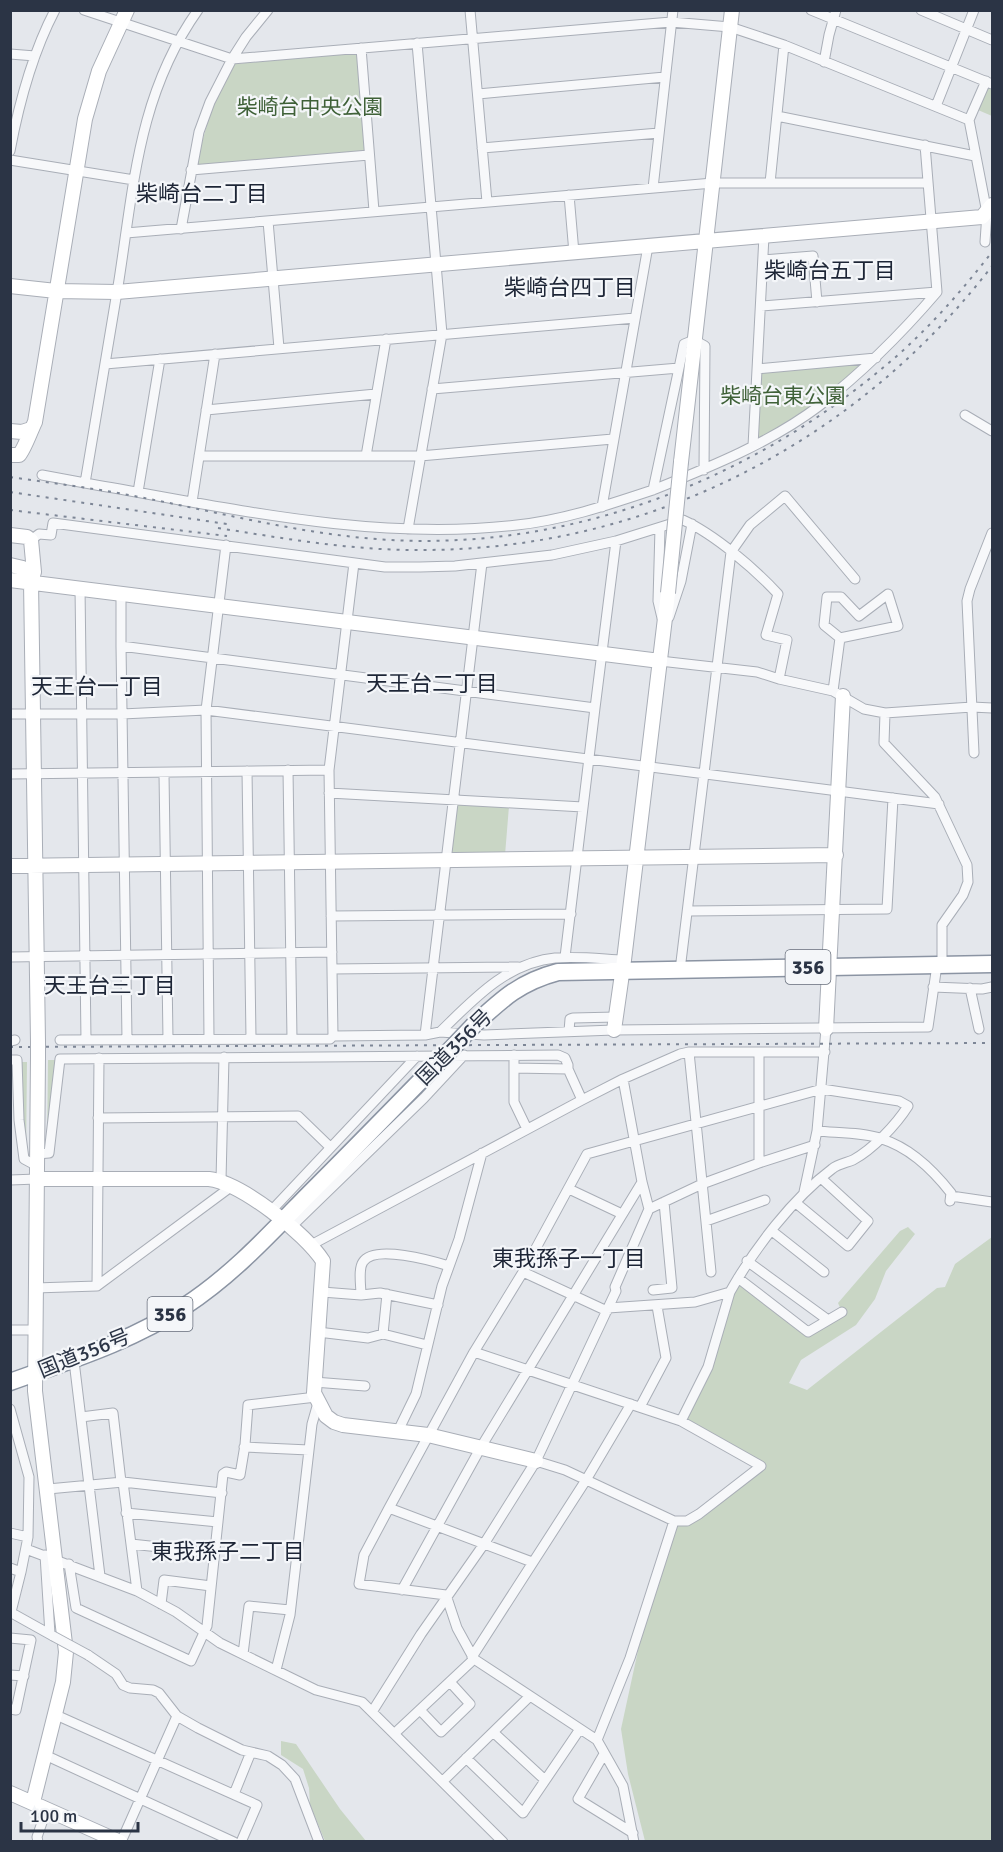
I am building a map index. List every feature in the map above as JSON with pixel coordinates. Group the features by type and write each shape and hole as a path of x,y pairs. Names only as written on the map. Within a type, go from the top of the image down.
{"highway":[{"name":"国道356号","path":"10,1382 74,1361 120,1342 183,1307 226,1276 474,1025 507,994 532,980 558,972 624,965 680,970 993,964"}],"street":[{"path":"10,151 22,96 35,56 55,10"},
{"path":"84,10 123,16 177,41 232,59 671,22 730,27 784,45 969,120"},
{"path":"85,483 134,180 148,112 177,41 198,10"},
{"path":"181,229 199,132 210,102 232,59 268,10"},
{"path":"470,10 487,202"},
{"path":"653,188 673,10"},
{"path":"615,1024 664,630 732,10"},
{"path":"811,10 835,15 989,83 969,120 975,156 990,209 986,242"},
{"path":"921,10 993,40"},
{"path":"936,106 974,10"},
{"path":"824,62 835,15"},
{"path":"10,455 19,455 23,452 21,433 35,422 76,170 91,94 123,16"},
{"path":"408,529 442,334 417,43"},
{"path":"770,183 784,45"},
{"path":"361,48 374,212"},
{"path":"10,54 35,56"},
{"path":"478,94 665,77"},
{"path":"777,116 975,156"},
{"path":"482,148 659,133"},
{"path":"42,475 322,522 408,529 466,529 519,525 572,515 653,490 704,470 753,446 818,406 876,358 907,328 937,292 925,145"},
{"path":"191,170 369,155"},
{"path":"10,160 134,180"},
{"path":"126,232 713,183 928,183"},
{"path":"569,195 574,253"},
{"path":"10,286 56,291 117,292 981,218 990,209"},
{"path":"268,221 279,348"},
{"path":"753,446 764,236"},
{"path":"602,507 648,246"},
{"path":"763,260 813,256 817,302"},
{"path":"761,306 937,292"},
{"path":"105,364 635,318"},
{"path":"366,456 386,339"},
{"path":"653,490 684,344 694,340"},
{"path":"694,340 705,346 704,470"},
{"path":"192,502 215,354"},
{"path":"757,369 876,358"},
{"path":"138,492 160,359"},
{"path":"432,389 679,368"},
{"path":"206,410 376,394"},
{"path":"965,416 993,431"},
{"path":"199,456 420,456 614,440"},
{"path":"680,970 731,552 750,525 786,496 855,579"},
{"path":"31,540 39,534 51,535 53,523 385,567 455,566 552,555 616,541 683,520 731,552 766,580 778,594 766,635 787,640 778,679"},
{"path":"664,630 681,581 692,524"},
{"path":"660,528 658,601 664,630"},
{"path":"974,753 967,601 993,533"},
{"path":"10,535 27,537 31,540"},
{"path":"31,540 34,572 32,582 33,774 38,1042 35,1391 48,1489 52,1635"},
{"path":"565,957 616,541"},
{"path":"209,1039 206,710 226,545"},
{"path":"333,1036 329,770 354,562"},
{"path":"425,1035 482,563"},
{"path":"10,565 23,568 32,582"},
{"path":"10,580 602,655 757,672 838,694 864,709 885,713 972,707 993,708"},
{"path":"80,588 86,1040"},
{"path":"121,593 127,1039"},
{"path":"888,594 898,626 840,638 824,626 827,597 841,597 859,616 888,594"},
{"path":"804,1192 815,1145 825,1053 839,791 840,638"},
{"path":"121,646 596,708"},
{"path":"10,714 122,714 206,710 939,804"},
{"path":"60,1040 330,1039 333,1036 425,1035 440,1032 484,1035 569,1031 615,1024 826,1029 928,1027 933,987 939,965 942,926 963,895 968,882 967,864 935,797 884,743 885,713"},
{"path":"288,770 292,1039"},
{"path":"10,774 123,772 164,774 329,770"},
{"path":"247,771 251,1038"},
{"path":"164,774 168,1039"},
{"path":"329,793 584,807"},
{"path":"688,911 886,909 893,798"},
{"path":"10,866 836,855"},
{"path":"331,916 571,914"},
{"path":"10,957 332,952"},
{"path":"440,1032 487,987 522,967 544,960 565,957 624,965"},
{"path":"332,969 522,967"},
{"path":"933,987 993,987"},
{"path":"970,988 979,1029"},
{"path":"311,1245 623,1079 689,1052 825,1053"},
{"path":"689,1052 711,1272"},
{"path":"759,1052 759,1163"},
{"path":"282,1219 424,1098 464,1055"},
{"path":"514,1055 514,1102 527,1129"},
{"path":"10,1180 37,1166 49,1153 60,1059 558,1055 565,1058 582,1100"},
{"path":"282,1219 330,1147 417,1056"},
{"path":"224,1057 223,1117 227,1183"},
{"path":"97,1286 99,1058"},
{"path":"10,1060 17,1060 19,1120 24,1159 37,1166 98,1179 227,1183 282,1219 311,1245 323,1261 314,1382 317,1400 326,1416 334,1422 354,1427 428,1435 536,1461 565,1470 675,1521 687,1521 699,1514 761,1466 681,1421 474,1352"},
{"path":"514,1068 568,1069"},
{"path":"372,1712 446,1595 484,1544 536,1461 607,1309 649,1209 623,1079"},
{"path":"446,1595 359,1584 364,1555 474,1352 523,1272 587,1154 822,1089 899,1101 908,1106 900,1118 880,1138 853,1160 834,1167 804,1192 747,1261 730,1292 708,1367 681,1421"},
{"path":"98,1118 298,1116 330,1147"},
{"path":"817,1131 880,1138 902,1147 932,1170 951,1193 951,1198 993,1202"},
{"path":"649,1209 702,1184 815,1145"},
{"path":"398,1431 416,1394 438,1305 483,1154"},
{"path":"796,1203 848,1246 868,1221 821,1178"},
{"path":"402,1590 481,1447 642,1182"},
{"path":"35,1288 97,1286 227,1183"},
{"path":"569,1189 622,1214"},
{"path":"706,1221 765,1200"},
{"path":"653,1290 672,1288 664,1202"},
{"path":"772,1231 824,1272"},
{"path":"361,1294 362,1265 365,1259 375,1255 424,1258 449,1266"},
{"path":"747,1261 828,1320"},
{"path":"523,1272 607,1309 694,1302 730,1292"},
{"path":"738,1278 808,1332 842,1312"},
{"path":"322,1292 380,1293 438,1305"},
{"path":"383,1334 387,1294"},
{"path":"395,1733 473,1658 532,1562 666,1358 657,1306"},
{"path":"10,1330 35,1330"},
{"path":"318,1332 368,1338 383,1334 427,1345"},
{"path":"74,1361 100,1576"},
{"path":"314,1382 365,1386"},
{"path":"69,1564 76,1608 191,1661 204,1632 212,1586 224,1474 226,1472 240,1475 248,1405 317,1400"},
{"path":"276,1670 290,1610 312,1424 317,1400"},
{"path":"10,1409 29,1477 28,1537 11,1612 88,1655 116,1674 123,1685 159,1693 177,1716 207,1733 271,1758 291,1774 316,1839"},
{"path":"81,1417 113,1413 137,1592"},
{"path":"244,1448 309,1450"},
{"path":"48,1489 122,1482 222,1493"},
{"path":"389,1508 532,1562"},
{"path":"126,1513 218,1522"},
{"path":"597,1740 630,1658 675,1521"},
{"path":"10,1533 28,1537"},
{"path":"131,1544 215,1553"},
{"path":"26,1549 137,1592 176,1612 220,1643 324,1693 362,1702 504,1842"},
{"path":"33,1802 56,1715 66,1652 50,1557"},
{"path":"10,1568 21,1572"},
{"path":"161,1604 164,1580 212,1586"},
{"path":"446,1595 457,1628 473,1658 597,1740 623,1786 634,1837"},
{"path":"243,1654 249,1606 290,1610"},
{"path":"10,1638 32,1640 16,1710 10,1709"},
{"path":"10,1675 24,1676"},
{"path":"420,1710 441,1732 470,1704 450,1682"},
{"path":"443,1781 530,1696"},
{"path":"56,1715 257,1805 241,1842"},
{"path":"10,1793 120,1842 177,1716"},
{"path":"466,1758 523,1813 580,1729"},
{"path":"492,1732 545,1780"},
{"path":"234,1794 251,1752"},
{"path":"45,1755 234,1842"},
{"path":"604,1755 578,1799 634,1837"},
{"path":"38,1842 37,1837 47,1808"}],"green space":[{"name":"柴崎台中央公園","path":"355,53 358,56 365,150 363,152 199,166 196,163 213,104 232,66"},
{"path":"989,87 992,89 992,116 978,110 986,89"},
{"name":"柴崎台東公園","path":"858,363 861,366 824,396 798,415 756,440 760,372"},
{"path":"457,803 509,806 505,855 450,856"},
{"path":"48,1060 57,1060 47,1148"},
{"path":"20,1062 27,1062 26,1157 21,1120"},
{"path":"908,1227 915,1234 886,1271 875,1299 856,1325 801,1360 789,1383 807,1390 937,1288 945,1287 955,1264 992,1237 992,1841 645,1841 628,1774 621,1729 647,1609 674,1521 699,1514 761,1467 681,1421 708,1367 738,1278 808,1332 842,1312 838,1303 900,1231"},
{"path":"281,1741 296,1744 340,1809 366,1841 325,1841 310,1805 309,1788 303,1769 281,1755"}],"railway":[{"path":"10,477 119,493 293,528 390,540 457,540 524,533 590,520 654,500 716,474 776,443 832,407 914,340 955,297 992,252"},
{"path":"218,528 347,546 425,550 508,545 589,530 667,506 742,474 812,433 878,385 938,329 992,266"},
{"path":"10,492 227,524"},
{"path":"10,510 227,536"},
{"path":"10,1047 992,1043"}],"district":[{"name":"柴崎台二丁目","path":"202,193"},
{"name":"柴崎台五丁目","path":"830,270"},
{"name":"柴崎台四丁目","path":"570,287"},
{"name":"天王台二丁目","path":"432,683"},
{"name":"天王台一丁目","path":"97,686"},
{"name":"天王台三丁目","path":"110,985"},
{"name":"東我孫子一丁目","path":"569,1258"},
{"name":"東我孫子二丁目","path":"228,1551"}]}
